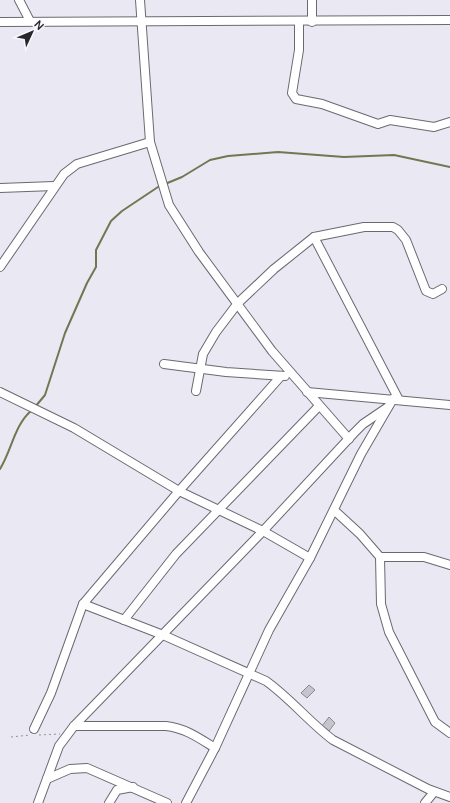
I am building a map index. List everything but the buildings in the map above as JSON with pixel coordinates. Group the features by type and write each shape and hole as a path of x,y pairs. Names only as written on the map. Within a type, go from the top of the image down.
{"street":[{"path":"20,0 30,21"},
{"path":"140,0 150,142 164,191 182,226 272,351 348,439"},
{"path":"312,0 312,22"},
{"path":"0,22 312,22 450,20"},
{"path":"299,21 299,50 292,93 296,99 322,104 378,124 390,120 434,127 450,122"},
{"path":"0,267 54,186 64,174 77,164 150,142"},
{"path":"0,188 54,186"},
{"path":"196,391 203,354 209,341 238,303 274,269 314,237 364,227 393,227 398,230 406,240 426,291 433,294 442,289"},
{"path":"314,237 396,399"},
{"path":"164,364 200,369 294,377"},
{"path":"34,733 51,693 83,604 179,491 281,376"},
{"path":"0,392 74,428 179,491 263,531 310,558"},
{"path":"307,392 396,399 450,406"},
{"path":"38,803 59,746 74,726 263,531 348,439 363,424 388,407 396,399"},
{"path":"124,620 168,563 319,406"},
{"path":"186,803 215,748 269,630 310,558 361,454 388,407"},
{"path":"334,510 360,534 380,557 381,604 389,632 435,722 450,733"},
{"path":"380,557 424,557 450,565"},
{"path":"83,604 163,635 250,672 277,689 333,740 434,792 450,797"},
{"path":"74,726 179,728 215,748"},
{"path":"47,779 70,769 87,768 135,787 167,803"},
{"path":"109,803 117,790 135,787"},
{"path":"425,803 434,792"}],"path":[{"path":"11,737 34,733 68,733"}],"waterway":[{"path":"165,184 182,177 210,160 228,156 278,152 344,157 394,155 450,167"},
{"path":"35,407 45,395 65,333 87,283 96,267 96,250 111,221 122,211 161,185"},
{"path":"0,469 17,430 32,410"}]}
